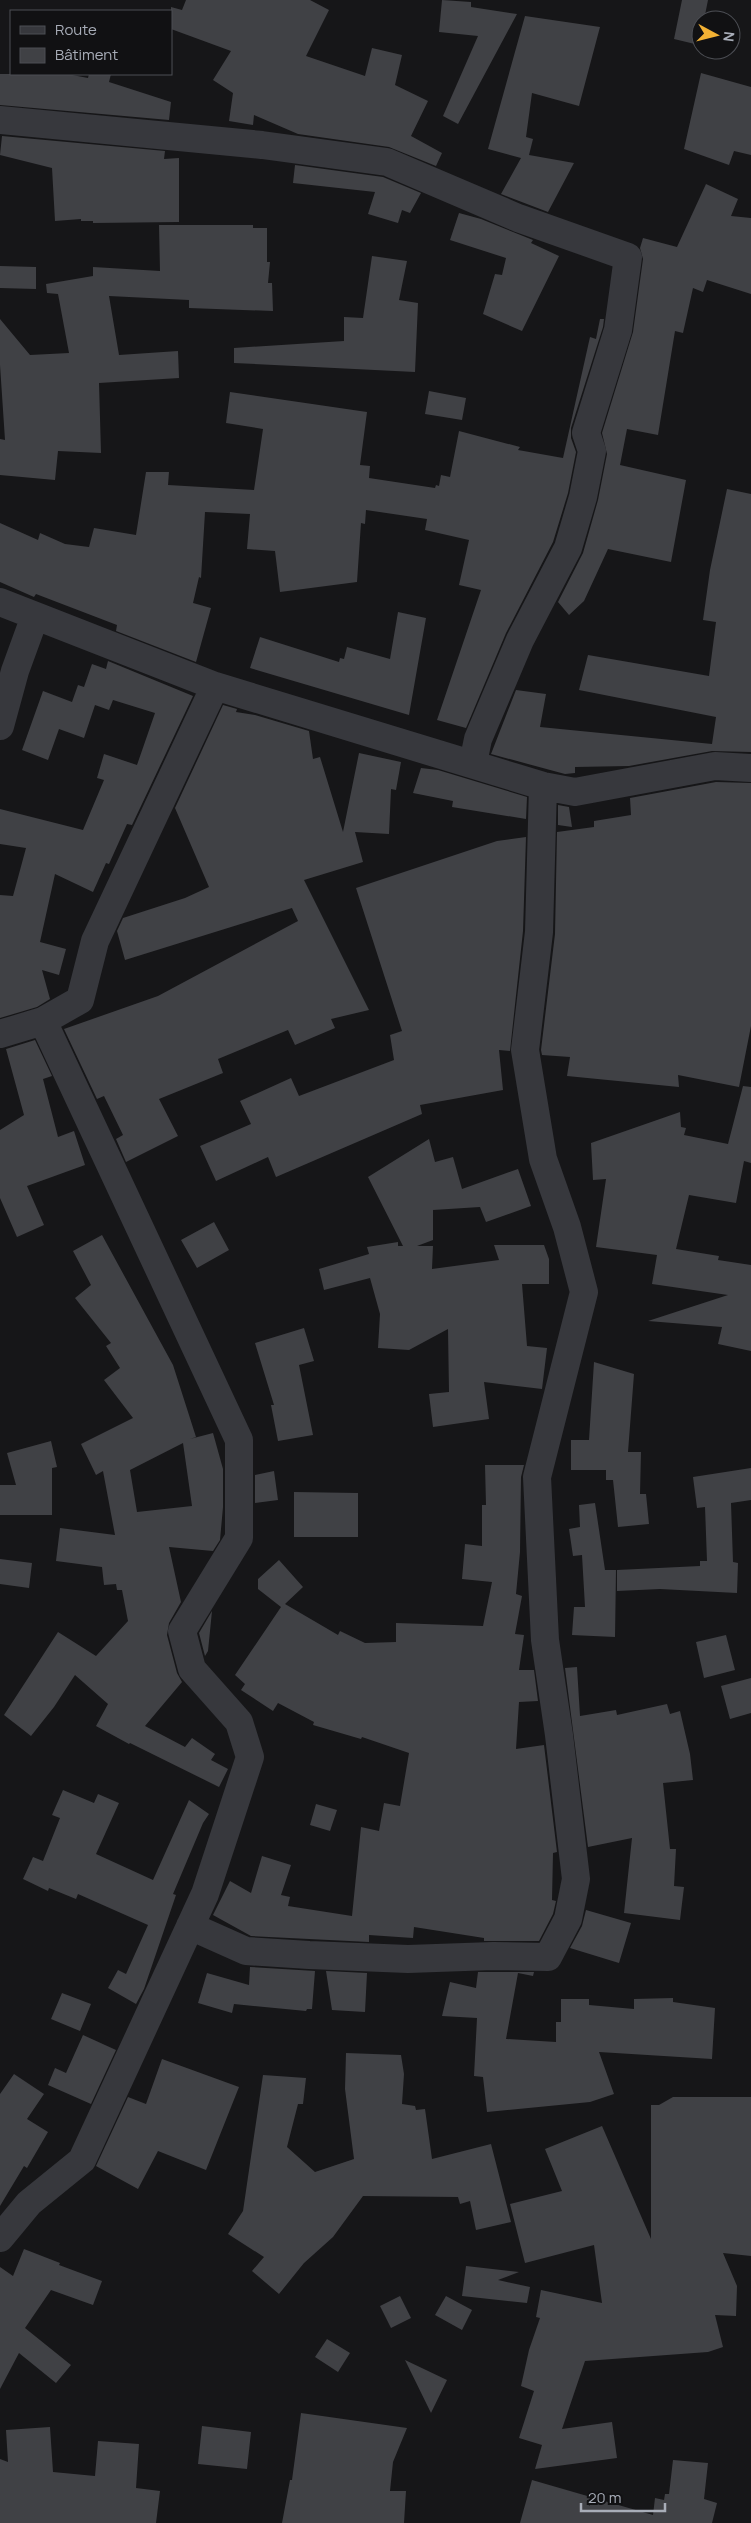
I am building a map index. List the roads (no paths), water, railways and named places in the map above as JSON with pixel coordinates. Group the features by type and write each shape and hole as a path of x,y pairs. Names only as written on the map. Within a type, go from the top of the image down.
{"street":[{"path":"0,120 262,145 387,162 518,218 628,257 618,330 586,433 592,451 584,497 568,548 520,640 478,739 473,763"},
{"path":"0,602 215,686 473,763 543,786 576,792 715,766 751,768"},
{"path":"0,726 15,671 35,616"},
{"path":"0,1034 43,1022 80,1000 95,941 215,686"},
{"path":"190,1926 246,1950 308,1956 408,1959 493,1956 548,1957 568,1919 576,1880 559,1735 545,1640 537,1477 584,1292 567,1227 543,1159 524,1050 538,932 543,786"},
{"path":"0,2238 29,2203 82,2160 205,1894 250,1758 238,1722 192,1669 182,1631 238,1538 239,1440 43,1022"}]}
